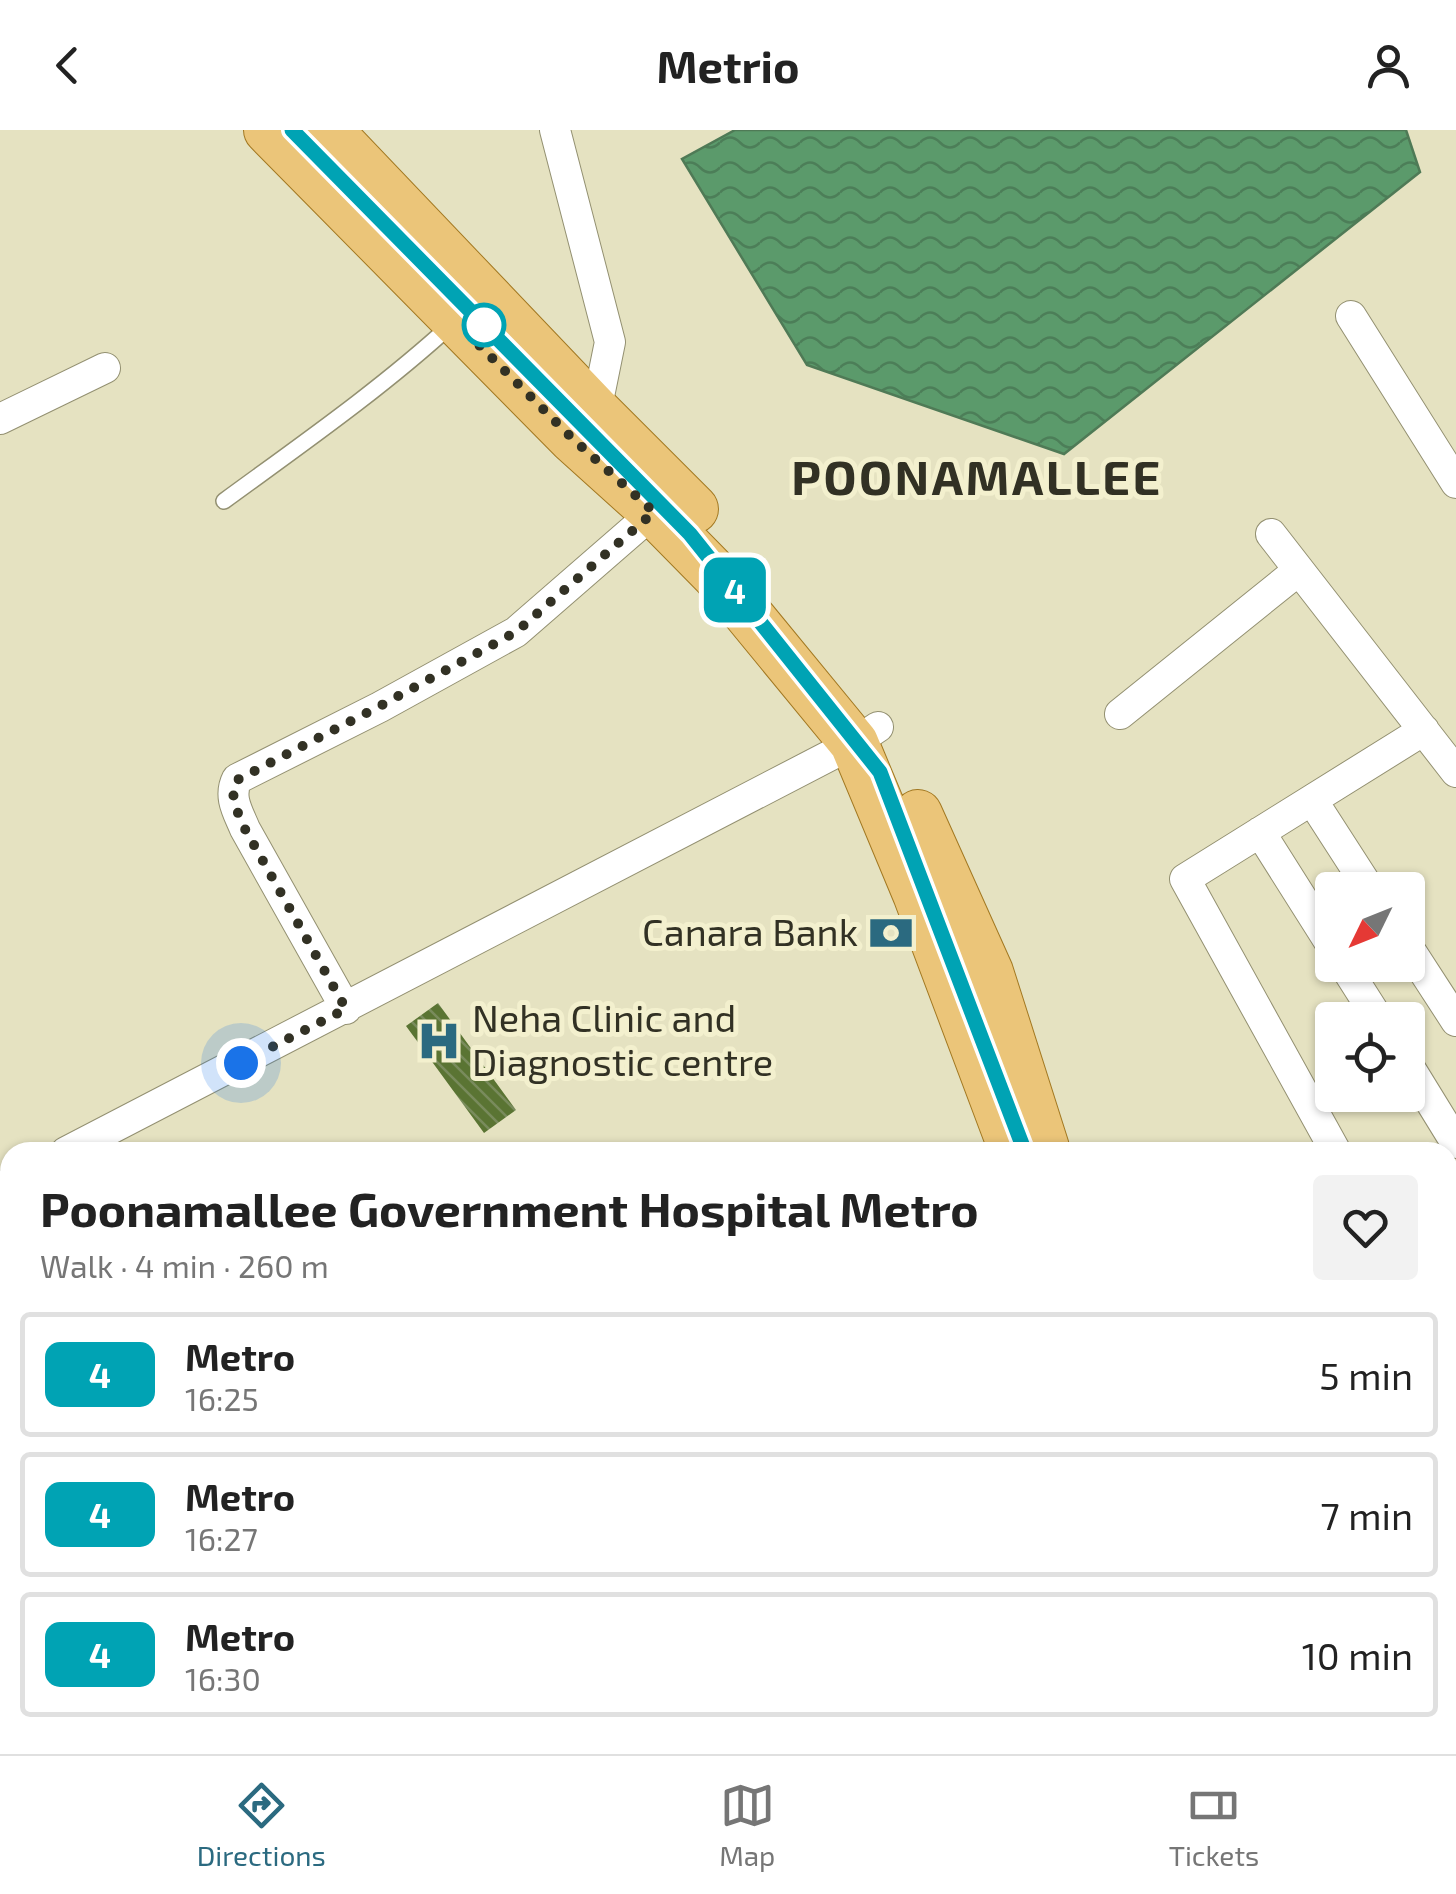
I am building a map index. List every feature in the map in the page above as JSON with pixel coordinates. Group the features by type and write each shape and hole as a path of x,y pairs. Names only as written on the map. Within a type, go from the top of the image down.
{"main road":[{"path":"268,130 455,321 585,425 755,570 833,663 866,735 990,972 1043,1142"},
{"path":"328,130 585,425 654,512 866,735 917,894 1010,1142"}],"street":[{"path":"555,130 610,342 585,425"},
{"path":"1351,316 1456,483"},
{"path":"0,419 105,368"},
{"path":"346,1009 245,829 233,801 232,789 237,780 516,632 654,512"},
{"path":"1271,534 1456,772"},
{"path":"1120,714 1299,570"},
{"path":"1330,1142 1185,879 1424,730"},
{"path":"86,1142 866,735"},
{"path":"1312,800 1358,872"},
{"path":"1260,832 1315,919"},
{"path":"1425,973 1456,1021"},
{"path":"1425,1093 1456,1142"}],"lane":[{"path":"224,501 368,396 455,321"}],"water":[{"path":"735,130 1406,130 1420,172 1064,454 807,365 682,159"}],"building":[{"path":"438,1003 516,1110 484,1133 406,1026"}],"railway":[{"path":"292,130 691,534 880,772 1021,1142"}],"metro line":[{"name":"4","path":"292,130 690,534 880,772 1021,1142"}],"place":[{"name":"Canara Bank","path":"891,933"},
{"name":"Neha Clinic and Diagnostic centre","path":"439,1041"}],"district":[{"name":"POONAMALLEE","path":"977,478"}],"route":[{"path":"241,1063 346,1009 245,829 233,801 232,789 237,780 516,632 654,512 573,439 479,345 484,325"}]}
